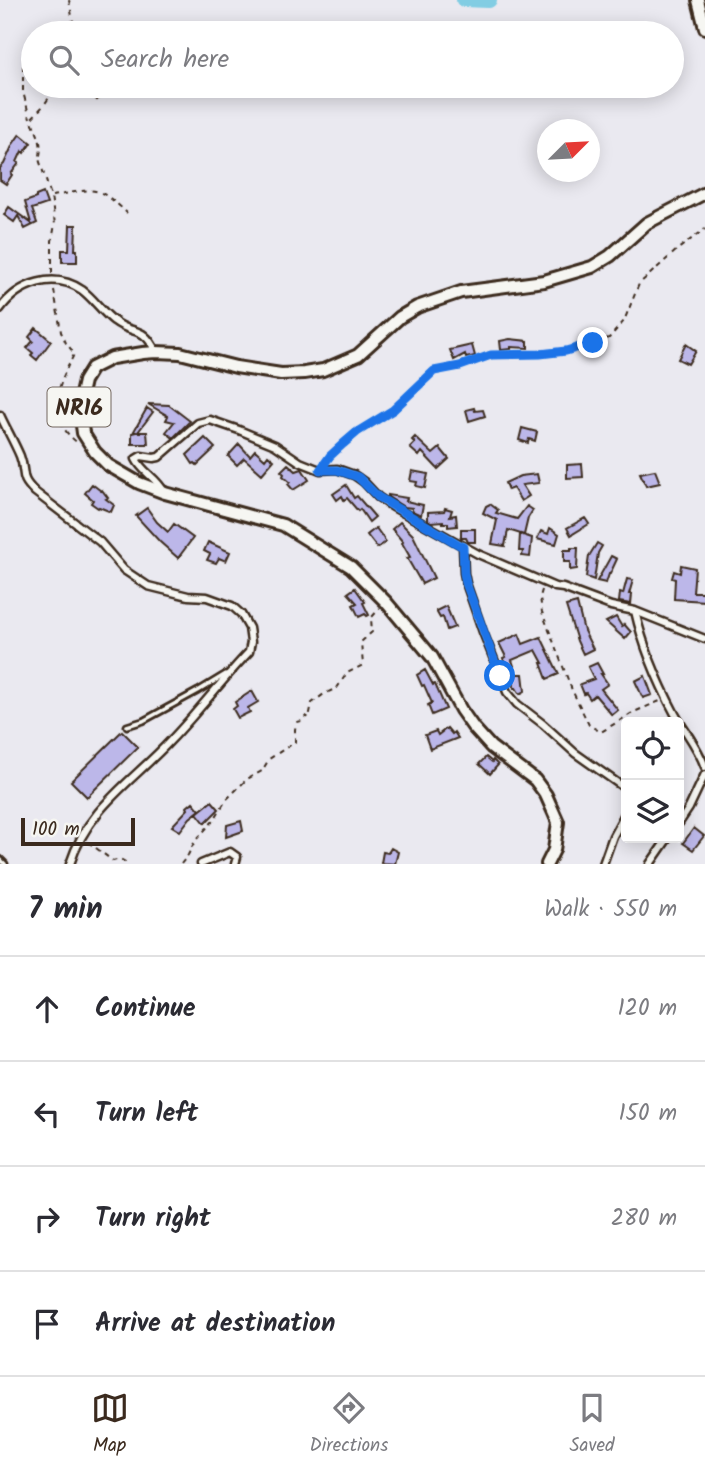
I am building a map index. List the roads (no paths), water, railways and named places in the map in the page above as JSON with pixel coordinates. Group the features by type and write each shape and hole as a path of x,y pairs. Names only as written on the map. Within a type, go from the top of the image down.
{"main road":[{"path":"698,0 705,28"},
{"name":"NR16","path":"547,864 554,850 558,822 546,795 535,780 491,747 473,727 432,657 386,602 351,567 283,525 165,493 139,483 108,465 95,452 83,433 79,403 92,368 112,358 156,352 180,353 236,367 281,374 323,370 358,355 400,317 417,307 461,292 555,279 592,267 610,256 647,223 705,193"}],"street":[{"path":"0,309 5,301 38,281 65,282 81,289 115,323 148,337 156,352"},
{"path":"0,415 20,457 27,484 100,542 124,570 148,586 219,600 232,606 241,614 249,628 249,652 170,741 93,818 76,845 71,862"},
{"path":"165,493 158,480 145,471 136,459 141,456 159,457 198,423 210,420 275,445 300,462 320,470 337,470 358,477 378,497 490,560 611,606 635,611 705,639"},
{"path":"463,547 466,583 508,692 517,704 575,753 621,785"},
{"path":"635,611 642,639 667,698 705,767"},
{"path":"684,816 705,774"},
{"path":"603,864 621,821"},
{"path":"650,864 664,843"},
{"path":"201,864 230,852 237,857 234,864"}],"lane":[{"path":"127,726 143,721 231,671"},
{"path":"0,859 5,864"},
{"path":"63,864 71,862"}],"waterway":[{"path":"463,0 490,0"}]}
